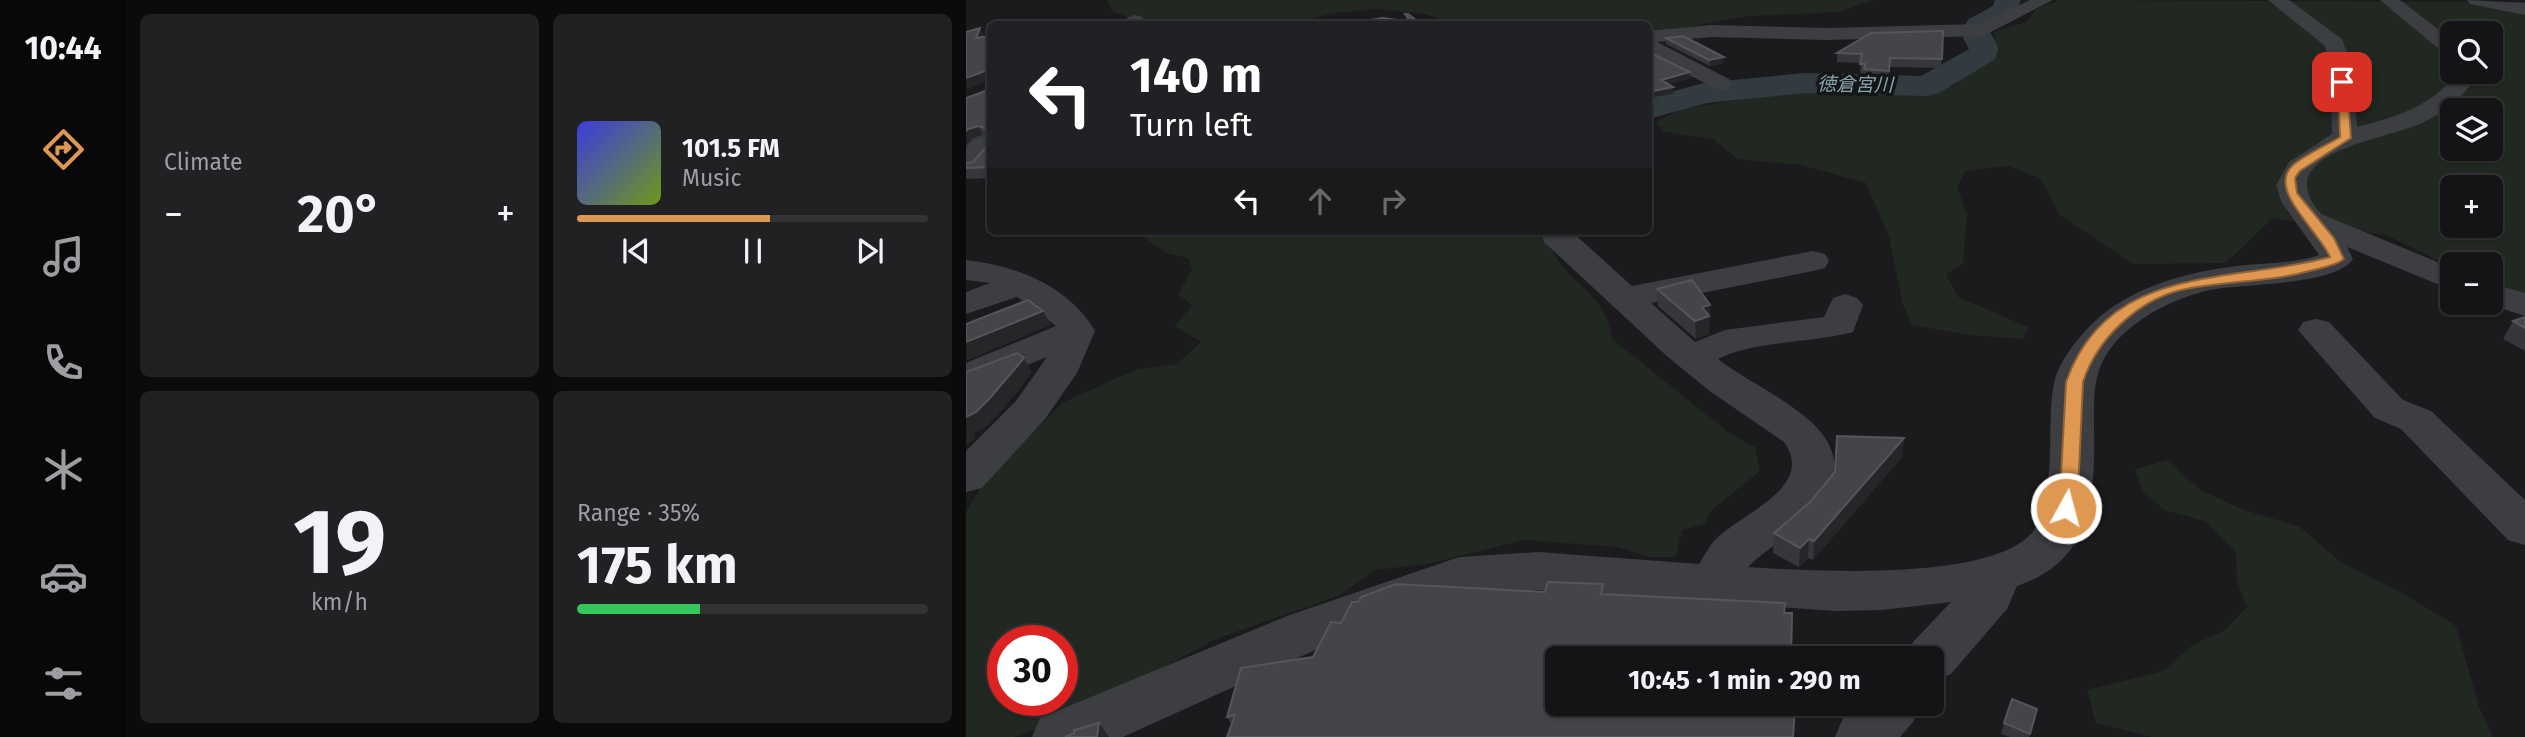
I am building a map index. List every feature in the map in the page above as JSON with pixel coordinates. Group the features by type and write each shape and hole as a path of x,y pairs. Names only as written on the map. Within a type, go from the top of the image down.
{"street":[{"path":"1652,36 1682,32 1913,33 1983,30 2044,0"},
{"path":"2277,0 2335,43 2341,66 2345,138"},
{"path":"2389,0 2440,40"},
{"path":"2476,0 2525,9"},
{"path":"1682,32 1714,49"},
{"path":"1908,54 1913,33"},
{"path":"1659,59 1721,84"},
{"path":"1061,737 1350,613 1465,574 1496,571 1552,572 1850,592 1928,589 1995,575 2026,561 2049,545 2062,522 2069,494 2074,382 2080,366 2099,335 2121,316 2156,295 2178,286 2295,271 2337,259 2330,241 2291,193 2290,178 2296,169 2345,138 2386,130 2425,112 2456,84"},
{"path":"2312,221 2440,275"},
{"path":"1556,235 1692,358 1799,432 1813,451 1811,481 1797,500 1732,553 1713,582"},
{"path":"1624,298 1813,261"},
{"path":"966,270 996,274 1020,284 1073,320 1077,331 1053,382 966,476"},
{"path":"966,304 1020,284"},
{"path":"2503,297 2525,305"},
{"path":"1692,358 1725,341 1818,330 1840,324 1845,305"},
{"path":"2316,330 2389,409 2416,420 2525,528"},
{"path":"966,377 1077,331"},
{"path":"1943,646 1989,595 1995,575"},
{"path":"1864,737 1882,716"}],"shaded area":[{"path":"1107,0 1874,0 1838,12 1749,16 1652,33 1652,21 1444,21 1426,14 1376,9 1335,13 1300,21 1141,21 1113,12"},
{"path":"2059,0 2525,2 2525,301 2503,291 2503,252 2440,252 2440,261 2386,235 2273,218 2226,263 2133,264 2060,215 2040,178 2009,166 1965,171 1957,187 1967,215 1963,264 1946,274 1958,297 2028,327 2024,339 1969,335 1912,325 1903,305 1889,237 1866,183 1801,165 1738,159 1713,139 1664,132 1656,122 1684,108 1838,87 1909,91 1954,86 1998,55 1994,32 2026,22 2037,9"},
{"path":"1140,235 1571,235 1552,250 1559,262 1602,310 1612,339 1728,432 1755,447 1760,471 1713,509 1704,524 1682,530 1676,557 1648,557 1618,547 1524,540 1427,564 1375,570 1338,596 1216,639 1078,713 1078,625 987,625 987,716 1069,716 1014,737 966,737 966,512 988,475 1064,402 1135,370 1177,364 1201,342 1175,326 1192,305 1178,294 1192,270 1188,258 1167,253"},
{"path":"2167,460 2199,489 2241,509 2300,527 2342,563 2403,593 2456,626 2479,707 2493,737 2153,737 2096,723 2087,690 2163,671 2194,644 2224,631 2247,607 2237,581 2236,551 2204,521 2164,510 2142,490 2135,469"}],"building":[{"path":"1405,14 1417,21 1406,21 1408,18"},
{"path":"1382,18 1406,21 1365,21"},
{"path":"980,28 976,38 987,36 987,72 966,78 966,32"},
{"path":"1943,31 1942,59 1890,58 1889,71 1864,69 1865,64 1860,64 1862,54 1837,53 1871,33"},
{"path":"1683,36 1724,57 1709,60 1666,38"},
{"path":"1652,54 1690,72 1661,80 1673,87 1652,91"},
{"path":"987,90 987,129 979,126 966,131 966,98"},
{"path":"987,146 987,167 966,168 966,163 973,162"},
{"path":"1692,280 1710,305 1702,307 1709,316 1695,321 1657,289"},
{"path":"1028,300 1043,311 966,342 966,324"},
{"path":"2525,317 2525,328 2513,321"},
{"path":"1017,353 1024,358 990,398 976,412 966,417 966,372"},
{"path":"1837,436 1904,438 1814,541 1809,539 1800,548 1774,533 1810,502 1835,472"},
{"path":"1548,582 1603,584 1601,594 1785,603 1784,613 1792,613 1791,646 1545,646 1545,716 1794,716 1793,737 1227,737 1235,715 1227,717 1241,668 1313,657 1331,622 1341,623 1352,602 1358,602 1361,597 1396,584 1545,592"},
{"path":"2012,699 2037,709 2030,734 2004,723"},
{"path":"1099,723 1097,737 1065,737 1074,733 1074,730"}],"waterway":[{"name":"徳倉宮川","path":"1652,108 1704,93 1804,83 1927,86 1983,53 1984,47 1975,32 1979,25 2005,10 2008,0"},
{"name":"徳倉宮川","path":"966,143 987,140"}],"route":[{"path":"2066,508 2069,494 2074,382 2080,366 2099,335 2121,316 2156,295 2178,286 2235,276 2295,271 2324,265 2337,259 2330,241 2291,193 2290,178 2296,169 2345,138 2342,82"}]}
